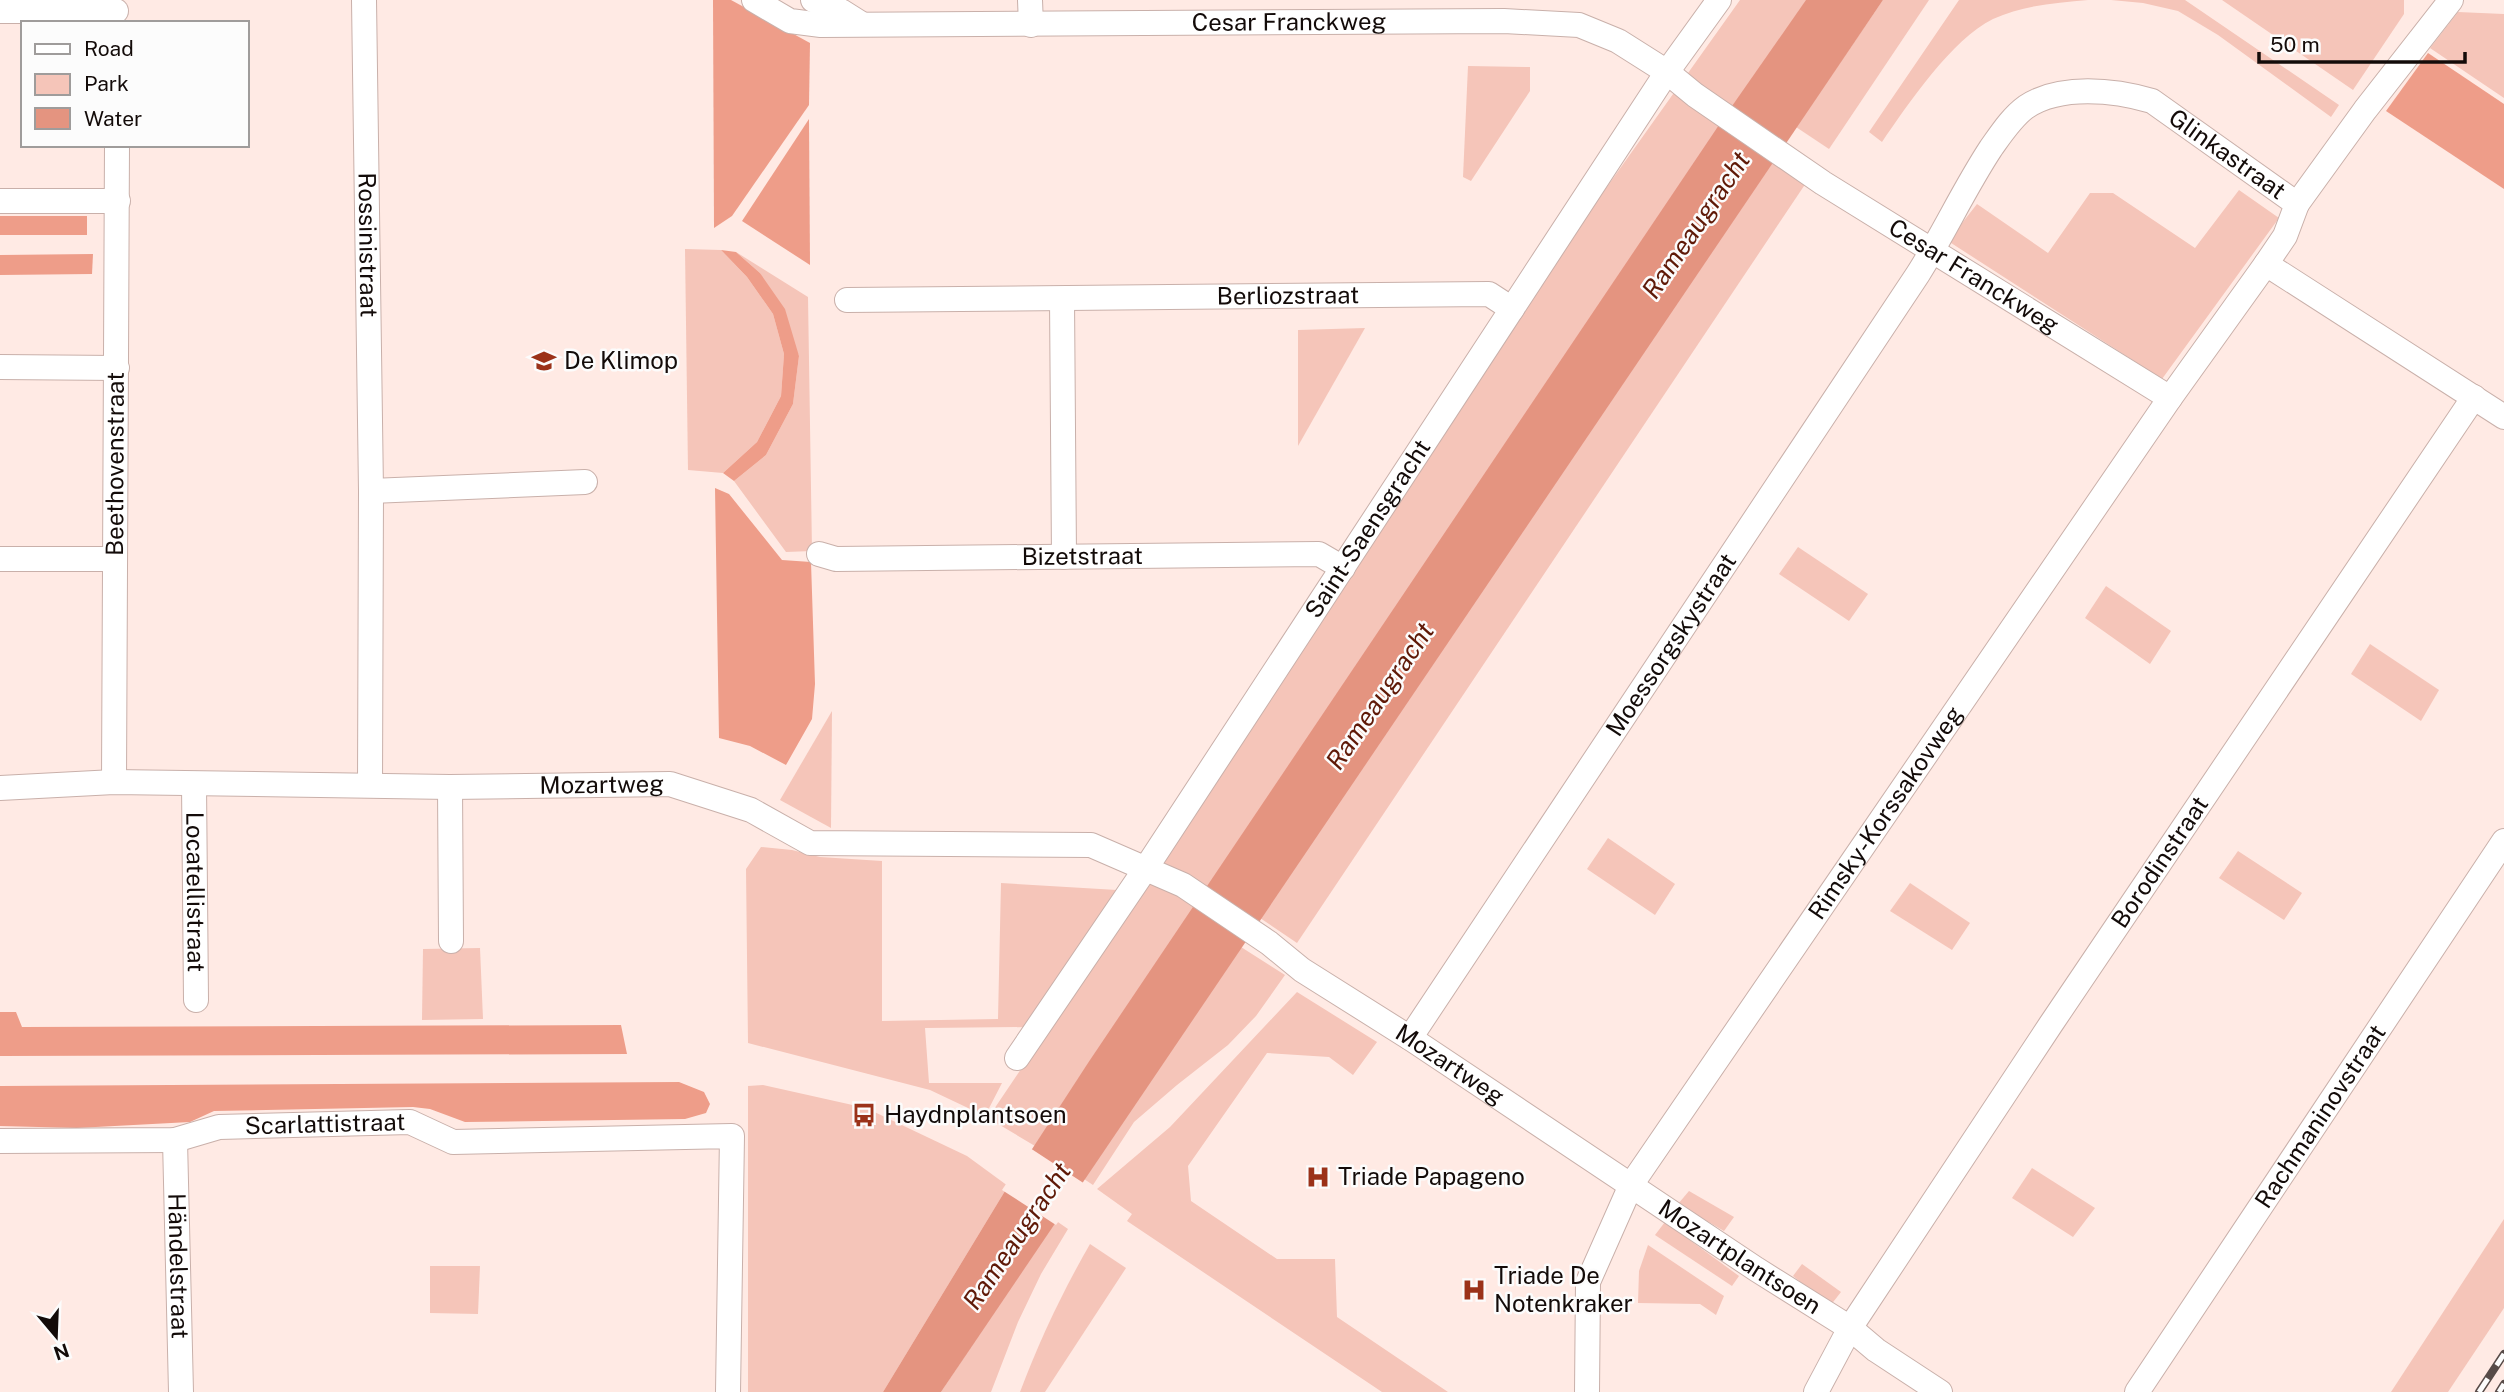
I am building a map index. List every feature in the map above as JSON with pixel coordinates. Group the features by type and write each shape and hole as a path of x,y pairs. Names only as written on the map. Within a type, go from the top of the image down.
{"street":[{"name":"Rossinistraat","path":"364,0 371,491 370,785"},
{"name":"Cesar Franckweg","path":"754,0 790,21 821,25 1031,25 1503,10 1578,25 1618,41 1667,72 1778,154 2170,398"},
{"name":"Cesar Franckweg","path":"813,0 841,11 863,25"},
{"path":"1030,0 1031,25"},
{"name":"Saint-Saensgracht","path":"1017,1058 1146,868 1667,72 1719,0"},
{"path":"2297,204 2365,110 2451,0"},
{"path":"0,11 117,11"},
{"name":"Glinkastraat","path":"1932,251 1972,177 2004,130 2026,107 2050,96 2094,91 2124,93 2152,101 2297,204 2285,236 2266,264"},
{"name":"Beethovenstraat","path":"114,782 117,147"},
{"path":"0,201 118,201"},
{"name":"Moessorgskystraat","path":"1410,1038 1932,251"},
{"path":"2266,264 2504,417"},
{"name":"Rimsky-Korssakovweg","path":"1587,1392 1588,1282 1631,1185 2170,398 2266,264"},
{"name":"Berliozstraat","path":"847,300 1489,294 1511,309"},
{"path":"1062,299 1064,557"},
{"path":"0,367 117,368"},
{"name":"Borodinstraat","path":"1850,1328 2473,397"},
{"path":"371,491 585,482"},
{"name":"Bizetstraat","path":"819,554 836,559 1319,555 1343,568"},
{"path":"0,559 115,559"},
{"name":"Mozartweg","path":"0,788 114,782 450,788 670,784 751,810 810,843 1091,845 1183,884 1269,943 1302,970 1410,1038 1631,1185"},
{"name":"Locatellistraat","path":"194,783 196,1000"},
{"path":"450,788 451,941"},
{"name":"Rachmaninovstraat","path":"2137,1392 2504,841"},
{"name":"Scarlattistraat","path":"0,1140 175,1139 219,1127 410,1122 453,1142 732,1136 728,1392"},
{"name":"Händelstraat","path":"175,1139 181,1392"},
{"name":"Mozartplantsoen","path":"1631,1185 1850,1328 1876,1350 1940,1392"},
{"path":"1816,1392 1850,1328"}],"green space":[{"path":"1740,0 1808,0 1035,1146 988,1118 1183,829 1557,257"},
{"path":"1883,0 1929,0 1829,149 1796,127"},
{"path":"1959,0 2088,0 2040,5 2016,11 1978,28 1962,41 1932,74 1882,142 1869,132"},
{"path":"2111,0 2185,0 2339,105 2331,117 2218,35 2178,11 2143,3"},
{"path":"2222,0 2404,0 2404,14 2353,90"},
{"path":"2458,12 2504,14 2504,98 2430,48"},
{"path":"1468,66 1530,67 1530,91 1471,181 1463,177"},
{"path":"1776,154 1810,177 1297,943 1260,918"},
{"path":"2239,190 2279,218 2162,379 1948,241 1977,204 2048,253 2090,193 2113,193 2195,248"},
{"path":"685,249 721,250 747,277 773,314 784,354 781,396 757,442 723,473 688,470"},
{"path":"736,252 808,297 812,551 786,552 734,481 766,455 793,404 799,356 760,273"},
{"path":"1365,328 1298,446 1298,330"},
{"path":"1798,547 1868,594 1849,621 1779,574"},
{"path":"2106,586 2171,631 2150,664 2085,618"},
{"path":"2370,644 2439,690 2421,721 2351,674"},
{"path":"832,711 831,828 780,800"},
{"path":"1608,838 1675,884 1655,915 1587,869"},
{"path":"761,847 792,850 820,857 882,861 882,1021 998,1019 1001,883 1117,890 1031,1027 925,1028 929,1083 1002,1083 985,1116 930,1090 748,1043 746,869"},
{"path":"2238,851 2302,893 2284,920 2219,878"},
{"path":"1910,883 1970,923 1952,950 1890,911"},
{"path":"1241,947 1285,975 1256,1016 1228,1045 1134,1122 1093,1185 1084,1179"},
{"path":"480,948 483,1019 422,1020 423,949"},
{"path":"1297,992 1377,1042 1353,1075 1329,1057 1267,1053 1188,1166 1191,1201 1277,1259 1335,1259 1337,1317 1448,1392 1382,1392 1127,1221 1132,1214 1097,1189 1170,1127"},
{"path":"763,1085 866,1108 967,1156 1008,1186 883,1392 748,1392 748,1086"},
{"path":"2032,1168 2095,1208 2073,1237 2012,1198"},
{"path":"1689,1191 1734,1217 1724,1231 1678,1204"},
{"path":"2504,1219 2504,1308 2448,1392 2391,1392"},
{"path":"1055,1220 1068,1229 1041,1274 1018,1322 991,1392 941,1392"},
{"path":"1665,1222 1739,1276 1732,1286 1655,1235"},
{"path":"1090,1244 1126,1268 1045,1392 1020,1392 1052,1316"},
{"path":"1648,1245 1724,1296 1716,1315 1700,1304 1638,1303 1639,1271"},
{"path":"1802,1264 1841,1292 1830,1306 1793,1276"},
{"path":"430,1266 480,1266 478,1314 430,1313"}],"shaded area":[{"path":"713,0 731,0 810,43 809,105 732,216 714,228"},
{"path":"2428,53 2504,104 2504,189 2386,111"},
{"path":"809,119 810,265 742,221"},
{"path":"0,216 87,216 87,235 0,235"},
{"path":"721,250 736,252 760,273 785,309 799,356 793,404 766,455 734,481 723,473 757,442 781,396 784,354 773,314 747,277"},
{"path":"93,254 92,274 0,275 0,255"},
{"path":"715,488 729,494 782,560 811,562 815,684 812,719 786,765 750,746 719,738"},
{"path":"0,1012 16,1012 22,1027 621,1025 627,1054 0,1056"},
{"path":"679,1082 704,1092 710,1104 706,1113 685,1119 465,1122 430,1109 413,1107 214,1111 190,1122 77,1128 0,1126 0,1086"}],"water":[{"name":"Rameaugracht","path":"1806,0 1883,0 941,1392 883,1392 1008,1186 1088,1063 1723,119"}],"pier":[{"path":"1030,1148 1085,1184 1056,1225 1002,1190"}],"railway":[{"path":"2479,1392 2504,1354"},
{"path":"2499,1392 2504,1384"}],"place":[{"name":"De Klimop","path":"544,361"},
{"name":"Haydnplantsoen","path":"864,1115"},
{"name":"Triade Papageno","path":"1318,1177"},
{"name":"Triade De Notenkraker","path":"1474,1290"}]}
